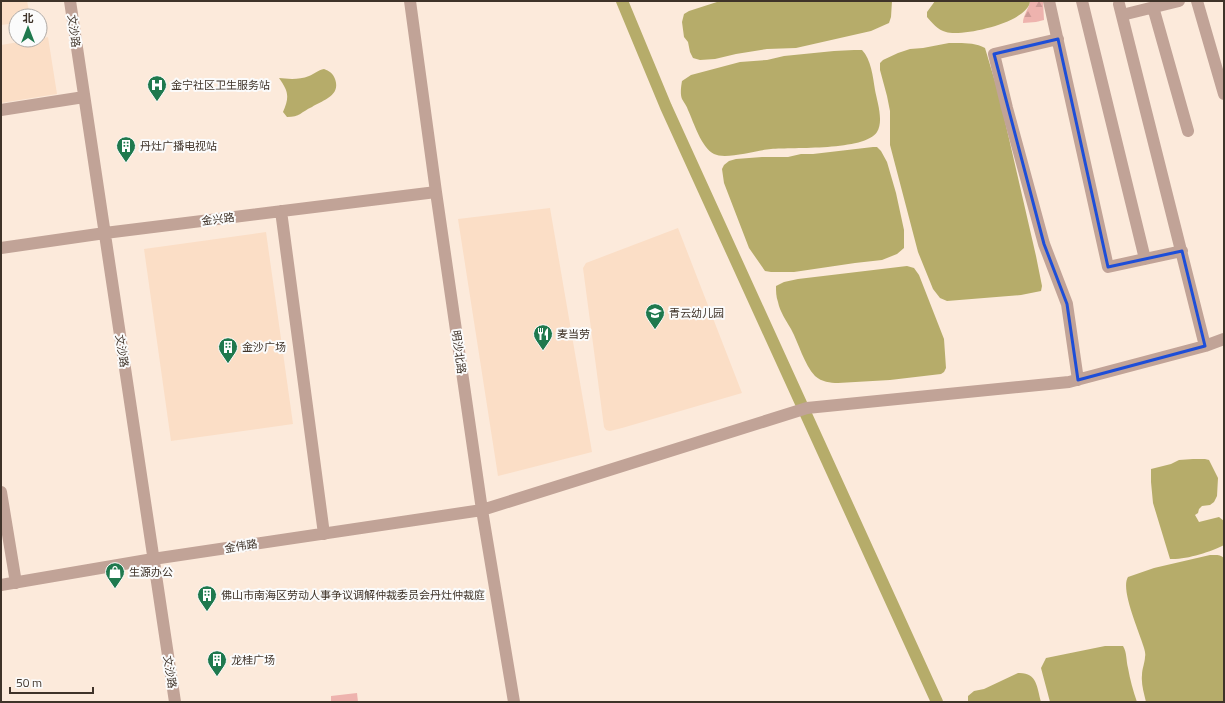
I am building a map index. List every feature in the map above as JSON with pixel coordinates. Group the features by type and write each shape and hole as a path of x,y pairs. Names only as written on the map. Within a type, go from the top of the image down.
{"street":[{"name":"文沙路","path":"70,1 175,702"},
{"name":"明沙北路","path":"410,1 482,510 514,702"},
{"path":"1049,1 1108,267 1182,251"},
{"path":"1082,1 1145,259"},
{"path":"1178,1 1153,7 1121,10 1205,346"},
{"path":"1197,1 1224,94"},
{"path":"1153,7 1188,131"},
{"path":"1058,39 994,54 1044,244 1067,304 1078,380"},
{"path":"1,110 84,97"},
{"name":"金兴路","path":"1,248 104,233 436,192"},
{"path":"281,211 324,534"},
{"name":"金伟路","path":"1,585 153,559 482,510 802,409 1069,382 1205,346 1224,339"},
{"path":"1,492 16,583"}],"highlighted area":[{"path":"1058,39 1108,267 1182,251 1205,346 1078,380 1067,304 1044,244 994,54"}],"shaded area":[{"path":"1,1 27,1 28,8 8,8 8,24 1,25"},
{"path":"720,1 892,1 889,23 871,31 796,48 767,49 715,59 700,60 693,58 688,42 684,37 682,22 684,14"},
{"path":"935,1 1030,1 1027,9 1007,21 980,30 954,33 940,30 927,17 927,12"},
{"path":"48,37 57,94 1,103 1,45 8,44 8,48 48,48"},
{"path":"949,43 972,44 985,48 999,95 1036,256 1042,286 1041,291 1021,295 947,301 940,298 933,289 918,252 890,145 890,111 880,70 880,63 898,53 910,49"},
{"path":"862,50 870,63 880,122 877,132 870,138 858,142 828,147 771,149 719,156 709,151 705,146 681,97 682,81 691,75 740,62 834,51"},
{"path":"324,69 331,72 335,79 335,90 330,97 300,114 287,117 283,112 287,102 287,94 279,78 301,78"},
{"path":"877,147 881,151 887,162 896,193 904,230 904,248 897,254 882,260 794,272 765,271 749,248 724,183 722,169 724,165 729,161 736,159 788,157 801,154"},
{"path":"550,208 592,452 498,476 458,219"},
{"name":"青云幼儿园","path":"678,228 742,393 622,428 610,431 606,430 604,427 583,268 586,263"},
{"name":"金沙广场","path":"266,232 293,424 171,441 144,249"},
{"path":"907,266 914,268 919,275 944,339 946,368 944,372 941,374 890,380 832,383 820,380 808,366 791,329 783,316 777,298 776,286 784,282 798,279"},
{"path":"1179,460 1209,460 1218,478 1217,496 1214,502 1210,505 1202,506 1195,515 1199,522 1219,517 1224,521 1224,545 1198,555 1170,559 1153,503 1151,469 1171,464"},
{"path":"1210,555 1219,555 1224,558 1224,702 1146,702 1142,678 1145,652 1128,600 1126,583 1128,577 1154,568"},
{"path":"1105,646 1123,646 1137,702 1050,702 1041,668 1046,658"},
{"path":"1018,673 1024,673 1033,678 1037,686 1041,702 968,702 968,696 974,691 984,689"}],"green space":[{"path":"1030,1 1043,1 1044,20 1023,23"},
{"path":"357,693 358,702 331,702 331,696"}],"waterway":[{"path":"622,1 666,107 937,702"}],"place":[{"name":"金宁社区卫生服务站","path":"157,102"},
{"name":"丹灶广播电视站","path":"126,163"},
{"name":"青云幼儿园","path":"655,330"},
{"name":"麦当劳","path":"543,351"},
{"name":"金沙广场","path":"228,364"},
{"name":"生源办公","path":"115,589"},
{"name":"佛山市南海区劳动人事争议调解仲裁委员会丹灶仲裁庭","path":"207,612"},
{"name":"龙桂广场","path":"217,677"}]}
